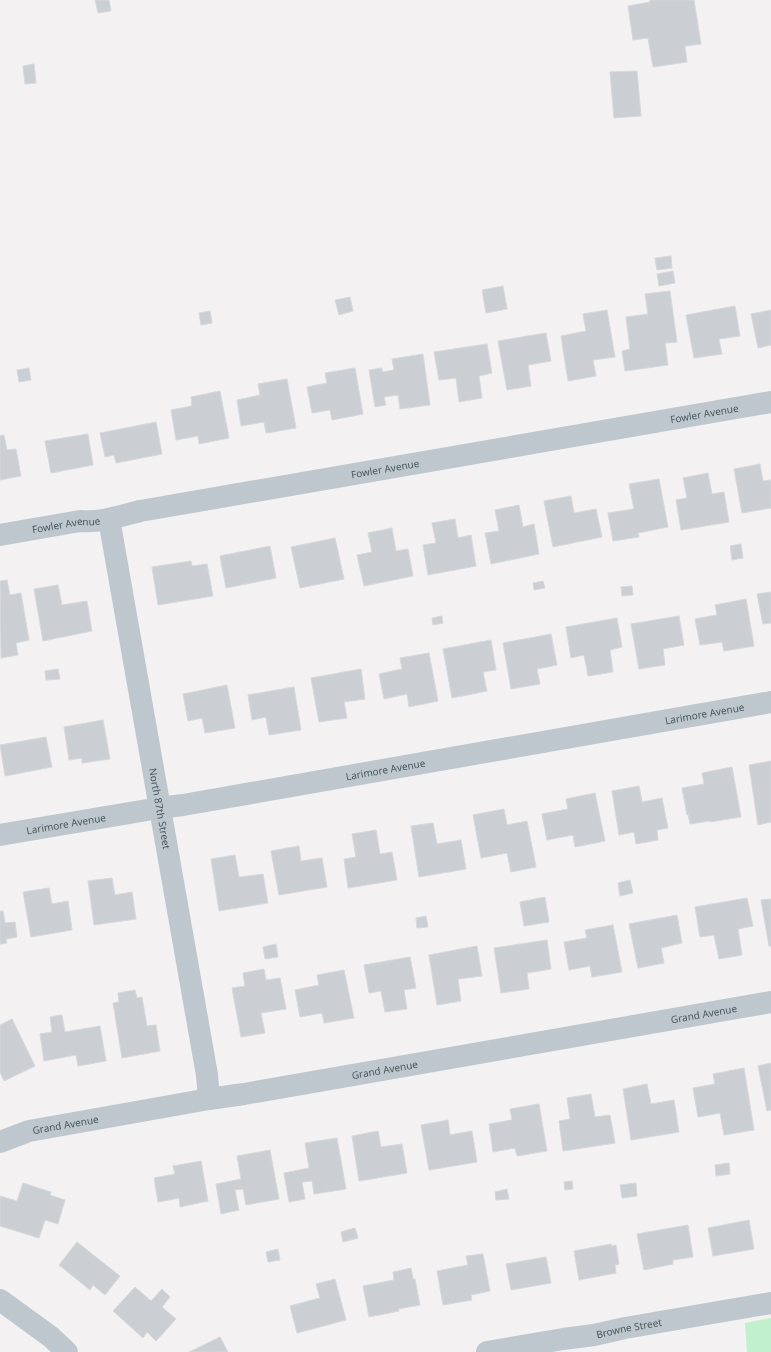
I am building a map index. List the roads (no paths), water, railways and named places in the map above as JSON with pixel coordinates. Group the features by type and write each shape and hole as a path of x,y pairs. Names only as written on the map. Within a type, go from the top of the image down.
{"street":[{"name":"Fowler Avenue","path":"0,535 80,521 86,522 771,402"},
{"name":"North 87th Street","path":"109,518 207,1075 209,1098"},
{"name":"Larimore Avenue","path":"0,835 199,802 771,702"},
{"name":"Grand Avenue","path":"0,1142 29,1131 209,1098 252,1092 771,1002"},
{"path":"0,1300 51,1337 68,1352"},
{"name":"Browne Street","path":"487,1352 563,1339 595,1344 625,1328 771,1303"}]}
